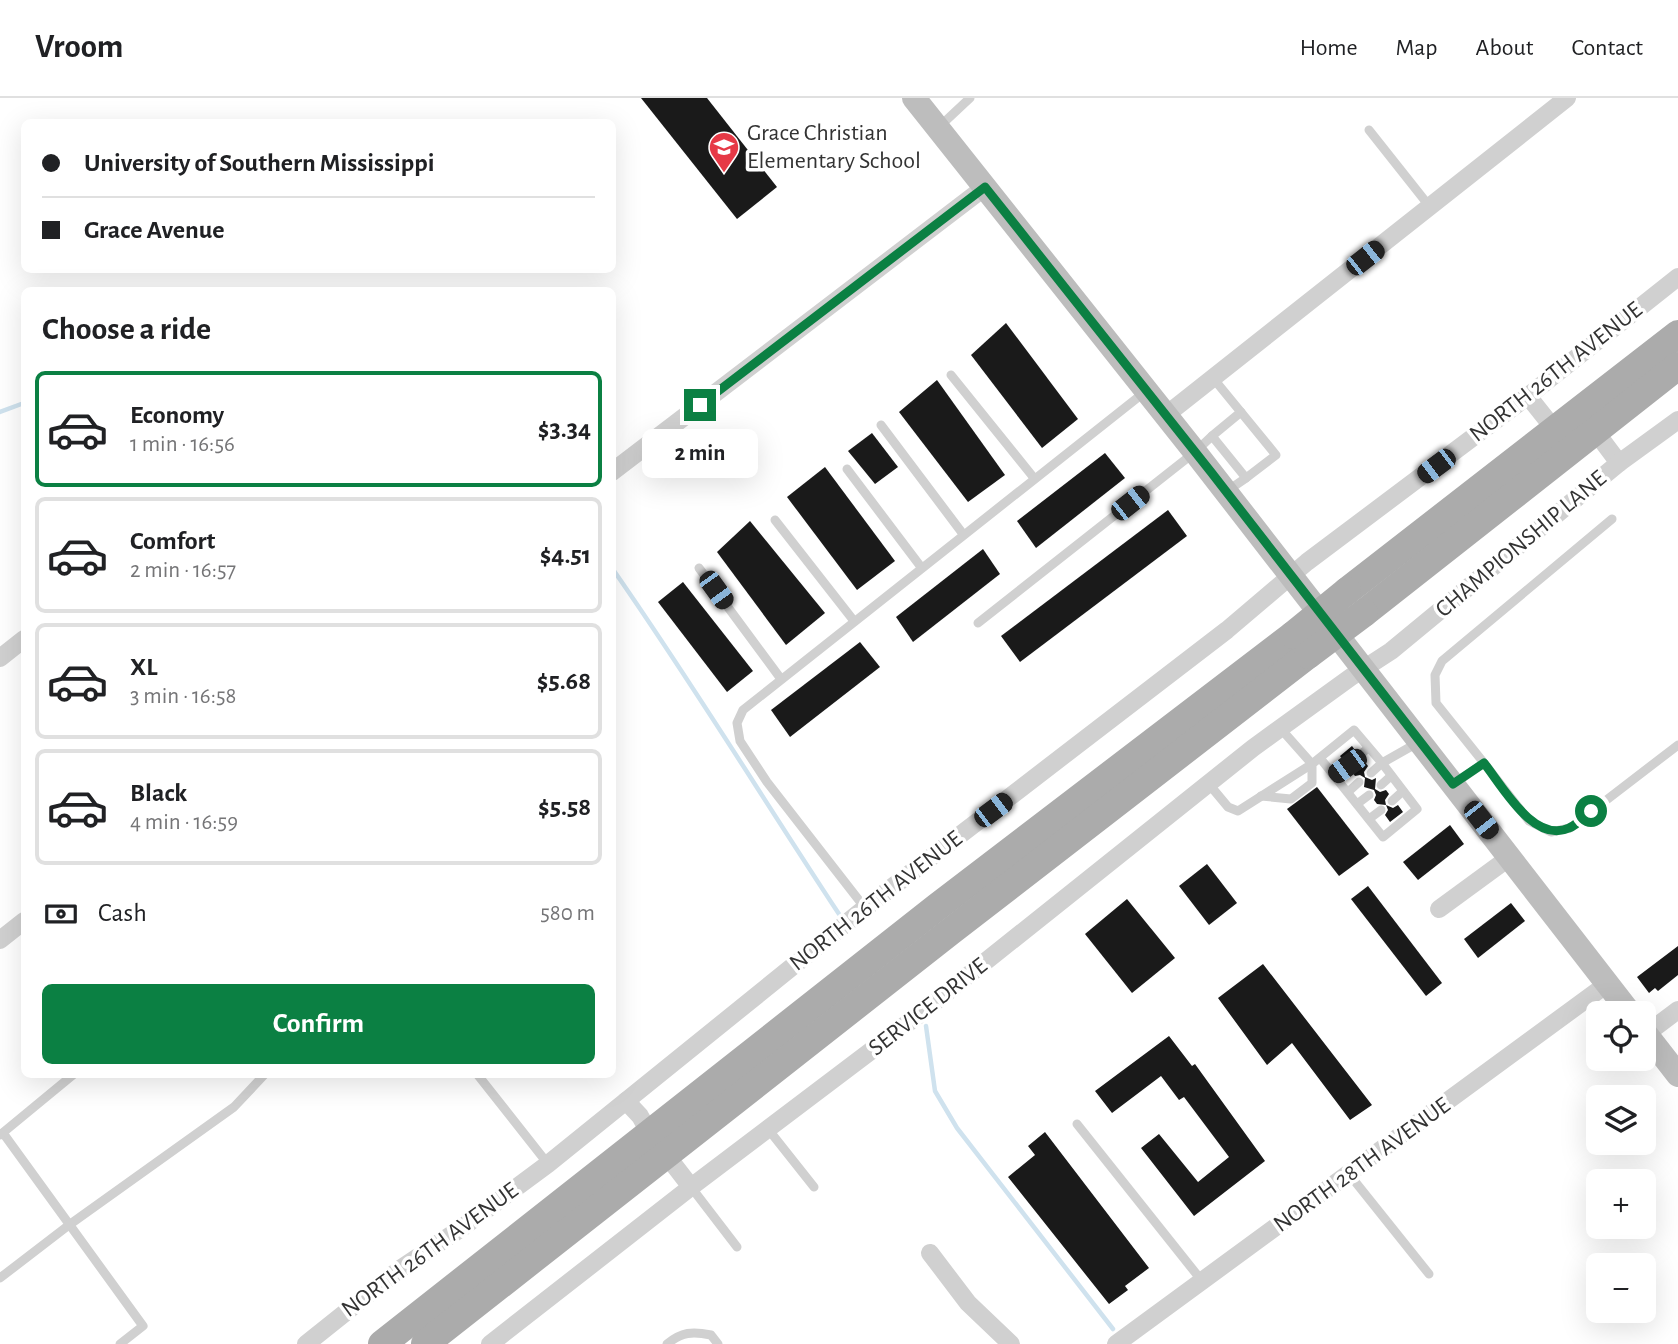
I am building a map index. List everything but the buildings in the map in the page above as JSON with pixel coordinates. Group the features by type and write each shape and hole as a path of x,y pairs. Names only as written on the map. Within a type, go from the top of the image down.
{"main road":[{"path":"914,98 1166,415 1204,444 1236,485 1291,576 1620,1001"},
{"path":"425,1344 937,907 1301,645 1555,430 1678,334"},
{"path":"1355,602 1595,431 1678,366"},
{"path":"1656,1046 1678,1075"},
{"path":"382,1344 658,1144"}],"street":[{"path":"1166,415 1567,98"},
{"path":"616,469 985,187"},
{"name":"NORTH 26TH AVENUE","path":"306,1344 400,1269 463,1227 548,1164 865,908 1227,630 1291,576 1528,396 1678,276"},
{"path":"1528,396 1555,430"},
{"name":"CHAMPIONSHIP LANE","path":"1365,670 1391,652 1619,464 1678,419"},
{"path":"1595,431 1619,464"},
{"path":"0,659 21,642"},
{"name":"SERVICE DRIVE","path":"490,1344 921,1013 1208,783 1351,677 1365,670"},
{"path":"1439,909 1510,858"},
{"path":"0,940 21,923"},
{"name":"NORTH 28TH AVENUE","path":"1116,1344 1607,984"},
{"path":"1656,1025 1678,1010"},
{"path":"626,1101 640,1116 691,1187"},
{"path":"930,1253 968,1303 1011,1344"}],"lane":[{"path":"938,128 970,98"},
{"path":"1369,130 1430,206"},
{"path":"951,375 1034,478"},
{"path":"1213,378 1276,455 1236,485"},
{"path":"865,908 767,782 740,741 737,723 743,710 1146,391"},
{"path":"978,623 1241,412"},
{"path":"881,425 963,534"},
{"path":"847,469 922,567"},
{"path":"1612,519 1442,661 1435,675 1436,702 1529,821 1551,832 1570,828 1678,745"},
{"path":"775,520 854,621"},
{"path":"699,568 782,679"},
{"path":"1261,796 1291,799 1312,783 1312,764 1281,729"},
{"path":"1208,783 1228,807 1238,811 1312,764 1354,730 1417,809 1383,837 1320,758"},
{"path":"1371,773 1382,763 1420,741"},
{"path":"1358,757 1368,748"},
{"path":"1453,784 1484,763"},
{"path":"1334,775 1347,766"},
{"path":"1381,785 1391,776"},
{"path":"1348,792 1359,782"},
{"path":"1392,801 1403,791"},
{"path":"1357,804 1369,795"},
{"path":"1369,819 1381,810"},
{"path":"69,1078 1,1134 143,1326 120,1344"},
{"path":"0,1278 234,1107 261,1078"},
{"path":"480,1078 548,1164"},
{"path":"1077,1124 1202,1281"},
{"path":"768,1129 814,1187"},
{"path":"1349,1174 1429,1274"},
{"path":"691,1187 737,1247"},
{"path":"667,1344 677,1335 692,1331 711,1335 718,1344"}],"waterway":[{"path":"0,412 21,404"},
{"path":"616,574 839,914"},
{"path":"926,1026 935,1091 957,1128 1113,1329"}],"place":[{"name":"Grace Christian Elementary School","path":"724,174"}],"route":[{"path":"700,405 985,187 1453,784 1484,763 1529,821 1551,832 1570,828 1591,811"}]}
